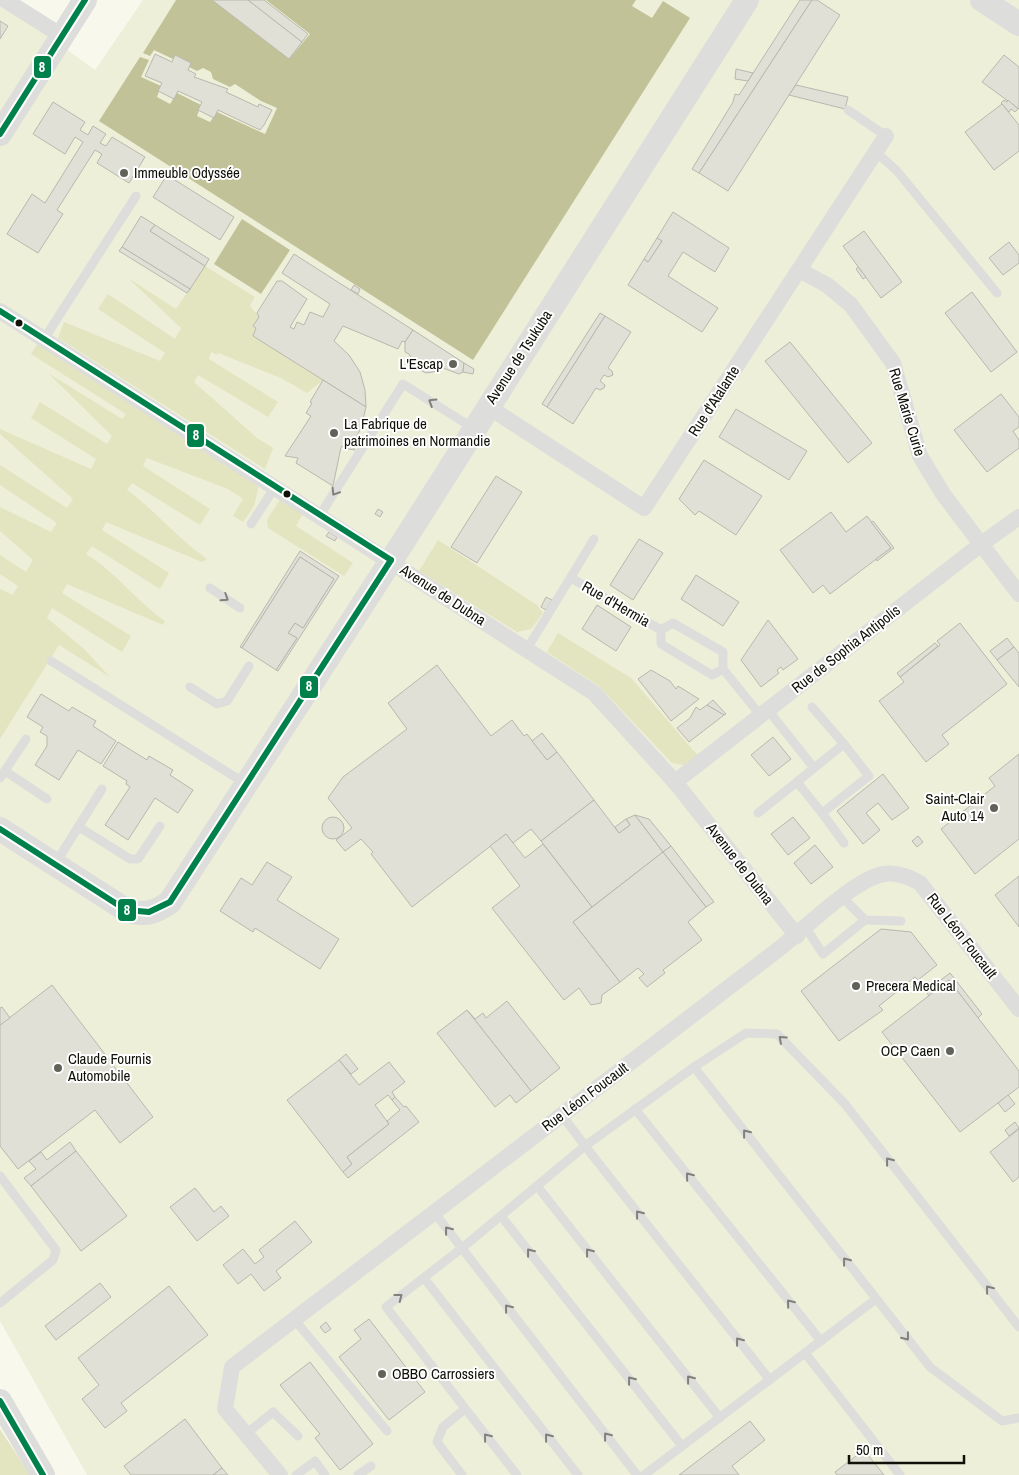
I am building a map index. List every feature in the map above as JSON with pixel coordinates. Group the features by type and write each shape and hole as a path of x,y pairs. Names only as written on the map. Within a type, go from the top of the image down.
{"street":[{"path":"5,0 62,36"},
{"path":"0,134 85,0"},
{"name":"Avenue de Tsukuba","path":"0,829 126,910 135,913 153,912 170,902 391,560 487,406 747,0"},
{"path":"982,0 1019,24"},
{"name":"Rue d'Atalante","path":"487,406 644,508 886,136"},
{"name":"Rue Marie Curie","path":"799,270 827,285 851,306 893,363 920,456 943,494 1019,594"},
{"name":"Avenue de Dubna","path":"0,310 391,560 594,693 675,782 801,932"},
{"name":"Rue de Sophia Antipolis","path":"675,782 980,545 1019,517"},
{"name":"Rue Léon Foucault","path":"280,1475 225,1409 232,1367 801,932 842,897 869,879 883,874 896,874 920,883 1019,1009"},
{"path":"0,1401 43,1475"}],"lane":[{"path":"848,110 886,136"},
{"path":"876,152 897,171 997,293"},
{"path":"44,339 136,196"},
{"path":"320,516 403,384 474,428"},
{"path":"251,524 275,487"},
{"path":"527,649 594,539"},
{"name":"Rue d'Hermia","path":"571,578 661,630"},
{"path":"210,588 240,608"},
{"name":"Rue d'Hermia","path":"661,630 673,623 723,652 723,669 814,768"},
{"name":"Rue d'Hermia","path":"661,630 660,644 712,674 723,669"},
{"path":"51,661 246,784"},
{"path":"190,687 217,704 228,701 249,666"},
{"path":"812,707 869,776 822,813"},
{"path":"26,739 2,775 47,799"},
{"path":"758,813 844,744"},
{"path":"797,782 844,843"},
{"path":"55,865 102,789"},
{"path":"79,827 130,859 138,859 160,826"},
{"path":"842,897 865,920"},
{"path":"801,932 823,954 865,920 901,921"},
{"path":"517,1475 386,1307 462,1248 586,1146 694,1067 746,1033 777,1034 845,1104 1019,1327"},
{"path":"694,1067 930,1368 1002,1421 1019,1418"},
{"path":"635,1110 821,1341"},
{"path":"562,1115 770,1380"},
{"path":"0,1176 55,1247 56,1253 54,1260 0,1303"},
{"path":"537,1186 720,1418"},
{"path":"434,1212 637,1475"},
{"path":"501,1216 682,1446"},
{"path":"424,1278 578,1475"},
{"path":"644,1475 876,1299"},
{"path":"294,1319 387,1431"},
{"path":"805,1353 900,1475"},
{"path":"462,1475 436,1442 443,1427 465,1409"},
{"path":"246,1434 273,1412 298,1436"},
{"path":"296,1475 315,1461 325,1475"},
{"path":"358,1475 371,1466"}],"shaded area":[{"path":"143,0 1019,0 1019,1475 87,1475 0,1321 0,1 95,70"},
{"path":"176,0 212,0 289,59 310,34 266,0 636,0 632,6 652,18 663,1 690,18 473,360 99,121 140,57 149,60 141,77 161,86 157,97 170,104 177,93 201,105 197,116 210,122 217,112 265,134 277,108 261,101 235,84 230,87 213,79 211,72 203,68 197,71 189,67 191,63 175,55 173,59 154,50 150,56 143,53"},
{"path":"242,219 290,250 261,294 214,264"},
{"path":"205,266 255,297 250,306 259,317 253,326 256,328 254,336 323,380 307,393 281,378 211,352 209,359 278,402 268,417 198,375 194,382 257,438 273,448 265,469 58,338 64,322 160,361 165,353 98,309 108,294 175,339 181,328 128,278 176,309"},
{"path":"38,343 259,485 254,506 243,522 233,516 243,499 228,489 147,458 143,466 210,509 200,525 132,483 127,490 186,543 207,559 202,562 106,522 102,530 169,573 160,589 92,546 86,554 107,569 165,621 163,625 67,584 62,593 131,636 122,652 52,608 47,618 83,648 110,677 59,645 0,739 0,589 13,595 18,586 0,574 0,555 26,572 33,560 0,531 0,507 51,532 57,523 0,485 0,465 67,508 73,499 0,434 0,429 91,469 96,459 31,418 40,402 107,444 112,436 48,373 122,419 126,414 31,354"},
{"path":"281,498 304,512 296,526 353,563 344,576 268,528 267,520"},
{"path":"438,540 537,605 543,613 531,629 517,632 419,571"},
{"path":"558,633 631,678 698,756 684,765 672,763 599,686 547,652"},
{"path":"0,1429 30,1475 0,1475"}],"building":[{"path":"212,0 248,0 302,42 289,59"},
{"path":"248,0 264,0 308,34 302,42"},
{"path":"800,0 812,0 699,173 692,169 733,102 735,94 739,95"},
{"path":"812,0 817,0 840,15 728,191 699,173"},
{"path":"0,21 8,26 0,39"},
{"path":"155,54 172,62 175,55 191,63 188,70 196,74 194,77 228,89 226,92 258,107 259,104 272,110 264,125 260,130 218,110 214,118 198,110 202,102 178,91 174,99 158,91 162,83 145,76"},
{"path":"1004,55 1019,67 1019,109 982,82"},
{"path":"736,69 753,73 748,81 735,79"},
{"path":"796,85 848,97 845,109 789,95"},
{"path":"1004,100 1007,102 1008,100 1018,109 1015,112 1011,109 1009,112 1001,103"},
{"name":"Immeuble Odyssée","path":"53,102 85,122 80,130 88,135 93,126 106,134 100,143 106,146 112,137 145,157 129,183 97,163 102,154 95,150 57,210 63,214 38,253 7,234 32,194 45,203 83,142 75,137 65,154 33,134"},
{"path":"1002,104 1019,125 1019,151 994,170 965,132"},
{"path":"167,175 234,217 220,240 153,197"},
{"path":"673,212 729,248 715,272 683,252 668,276 718,308 702,332 628,285 644,259 648,262 662,241 657,238"},
{"path":"141,216 155,225 150,231 205,266 190,289 122,247"},
{"path":"155,225 209,259 205,266 150,231"},
{"path":"864,231 902,282 881,298 843,246"},
{"path":"657,238 662,241 648,262 644,259"},
{"path":"1009,242 1019,255 1019,263 1003,275 989,258"},
{"path":"122,247 190,289 187,293 119,251"},
{"path":"294,254 413,330 405,342 402,341 398,349 343,326 334,341 349,355 360,372 365,390 366,407 253,336 256,328 253,326 259,317 257,313 277,281 282,281 307,299 290,327 294,329 297,322 304,325 310,312 323,317 330,304 282,273"},
{"path":"858,267 866,277 863,279 856,269"},
{"path":"354,285 360,289 358,294 351,290"},
{"path":"972,292 1017,352 991,372 945,313"},
{"path":"600,313 605,316 547,407 542,404"},
{"path":"605,316 631,332 608,368 612,371 613,375 608,377 604,375 600,381 605,385 604,388 600,390 596,388 573,424 547,407"},
{"path":"413,330 464,363 463,372 459,374 443,368 426,373 416,368 409,354 405,352 405,342"},
{"path":"790,342 872,443 848,463 765,361"},
{"path":"464,363 474,369 473,374 463,372"},
{"path":"323,380 366,407 361,428 352,445 355,450 348,449 346,445 341,447 333,486 296,463 298,458 285,456 311,416 306,413"},
{"path":"1001,394 1019,417 1019,427 1013,431 1019,440 1019,448 987,472 954,430"},
{"path":"736,409 807,451 789,480 719,437"},
{"path":"704,460 762,496 736,535 699,511 695,515 679,499"},
{"path":"496,476 522,492 477,563 451,547"},
{"path":"378,509 383,512 380,517 375,514"},
{"path":"831,512 846,532 867,516 891,548 830,594 823,585 813,593 780,550"},
{"path":"873,521 894,548 877,561 876,559 891,548 871,522"},
{"path":"329,532 337,537 335,541 326,536"},
{"path":"639,539 663,553 633,600 610,585"},
{"path":"300,551 339,576 278,671 276,670 297,638 288,633 295,623 303,628 334,579 300,557 242,648 240,647"},
{"path":"300,557 334,579 303,628 295,623 288,633 297,638 276,670 242,648"},
{"path":"696,575 739,602 723,626 681,599"},
{"path":"546,597 552,600 546,610 541,607"},
{"path":"597,605 631,627 616,651 582,629"},
{"path":"768,620 798,659 783,670 781,667 777,670 779,673 761,687 741,660"},
{"path":"960,623 1007,684 942,735 949,744 926,762 879,701 904,682 900,677 940,645 937,641"},
{"path":"1007,638 1014,647 997,660 990,651"},
{"path":"935,643 938,646 900,677 897,673"},
{"path":"1014,647 1019,653 1019,687 997,660"},
{"path":"437,665 491,736 512,720 524,736 527,734 547,760 557,752 594,800 541,841 531,829 513,843 506,834 412,907 371,854 373,852 361,839 345,851 336,840 352,828 328,798 343,777 407,729 388,703"},
{"path":"651,670 670,681 676,689 678,686 699,699 671,721 638,679"},
{"path":"41,694 69,711 72,707 96,721 93,726 116,741 101,764 78,750 59,780 35,765 47,746 47,736 40,732 43,727 27,717"},
{"path":"713,700 726,714 724,715 707,705"},
{"path":"707,705 724,715 689,742 677,728 690,718 696,707 700,710"},
{"path":"542,733 557,752 547,760 532,741"},
{"path":"773,737 791,759 769,776 751,755"},
{"path":"118,742 147,760 149,756 173,770 170,775 193,790 178,813 155,798 128,840 105,825 130,787 126,784 127,781 103,766"},
{"name":"Saint-Clair Auto 14","path":"1019,754 1019,839 975,874 941,829 995,786 989,778"},
{"path":"883,774 909,808 892,820 878,803 866,813 880,830 863,844 837,811"},
{"path":"594,800 619,833 630,825 626,819 635,815 663,852 592,907 541,841"},
{"path":"635,815 649,819 671,846 663,852"},
{"path":"333,817 341,820 344,828 341,836 333,839 325,836 322,828 325,820"},
{"path":"793,817 810,838 788,855 771,834"},
{"path":"626,819 630,825 619,833 615,827"},
{"path":"506,834 525,858 543,844 592,907 573,922 620,982 602,995 601,1003 591,1005 579,988 564,1000 492,908 520,886 490,846"},
{"path":"918,836 923,842 917,847 912,841"},
{"path":"815,845 833,867 811,884 794,863"},
{"path":"671,846 714,902 706,907 663,852"},
{"path":"663,852 706,907 688,922 702,940 663,970 665,973 647,987 639,978 644,974 638,968 620,982 573,922"},
{"path":"267,862 292,877 277,900 339,939 320,969 255,928 253,932 220,911 241,878 252,885"},
{"path":"1019,876 1019,927 995,895"},
{"name":"Precera Medical","path":"881,929 911,932 937,965 918,980 915,977 879,1006 883,1010 839,1041 801,991"},
{"path":"950,973 982,1014 978,1018 949,980 929,996 926,991"},
{"name":"OCP Caen","path":"949,980 1019,1071 1019,1087 960,1132 882,1032"},
{"name":"Claude Fournis Automobile","path":"52,985 153,1117 120,1143 95,1110 18,1169 0,1146 0,1025"},
{"path":"507,1001 560,1068 531,1091 467,1010 475,1019 483,1013 486,1018"},
{"path":"2,1007 10,1018 0,1025 0,1008"},
{"path":"467,1010 531,1091 516,1103 510,1095 495,1107 437,1033"},
{"path":"346,1054 358,1069 351,1074 339,1060"},
{"path":"339,1060 359,1085 389,1062 405,1082 392,1092 395,1097 392,1100 388,1095 375,1105 389,1124 347,1157 352,1164 343,1172 287,1100"},
{"path":"1008,1095 1015,1104 1005,1112 998,1103"},
{"path":"395,1097 404,1107 406,1106 419,1122 348,1178 343,1172 352,1164 347,1157 389,1124 387,1121 400,1110 392,1100"},
{"path":"1015,1122 1019,1128 1009,1136 1005,1130"},
{"path":"1019,1129 1019,1177 1013,1182 990,1152"},
{"path":"70,1142 76,1151 31,1186 24,1178 36,1169 29,1161 41,1152 47,1160"},
{"path":"76,1151 127,1216 81,1251 31,1186"},
{"path":"195,1188 214,1212 221,1206 229,1216 197,1241 170,1207"},
{"path":"295,1221 312,1242 276,1271 281,1278 264,1291 251,1274 238,1284 223,1265 243,1249 255,1264 264,1257 259,1250"},
{"path":"100,1283 111,1297 56,1340 45,1326"},
{"path":"169,1286 208,1335 121,1403 127,1411 105,1428 82,1399 99,1385 78,1358"},
{"name":"OBBO Carrossiers","path":"369,1319 425,1392 389,1420 339,1357 361,1339 354,1330"},
{"path":"326,1322 331,1329 325,1333 320,1327"},
{"path":"310,1362 373,1444 340,1470 315,1438 320,1434 280,1385"},
{"path":"185,1419 222,1468 213,1475 131,1475 124,1466"},
{"path":"750,1421 765,1440 732,1466 739,1475 679,1475"},
{"path":"864,1450 884,1475 837,1475 835,1472"},
{"path":"222,1468 228,1475 213,1475"}],"transit line":[{"name":"8","path":"0,134 85,0"},
{"name":"8","path":"0,311 391,560"},
{"name":"8","path":"0,829 126,910 149,912 170,902 391,560"},
{"name":"8","path":"0,1401 43,1475"}],"place":[{"name":"Immeuble Odyssée","path":"124,173"},
{"name":"L'Escap","path":"453,364"},
{"name":"La Fabrique de patrimoines en Normandie","path":"334,433"},
{"name":"Saint-Clair Auto 14","path":"994,808"},
{"name":"Precera Medical","path":"856,986"},
{"name":"OCP Caen","path":"950,1051"},
{"name":"Claude Fournis Automobile","path":"58,1068"},
{"name":"OBBO Carrossiers","path":"382,1374"}]}
